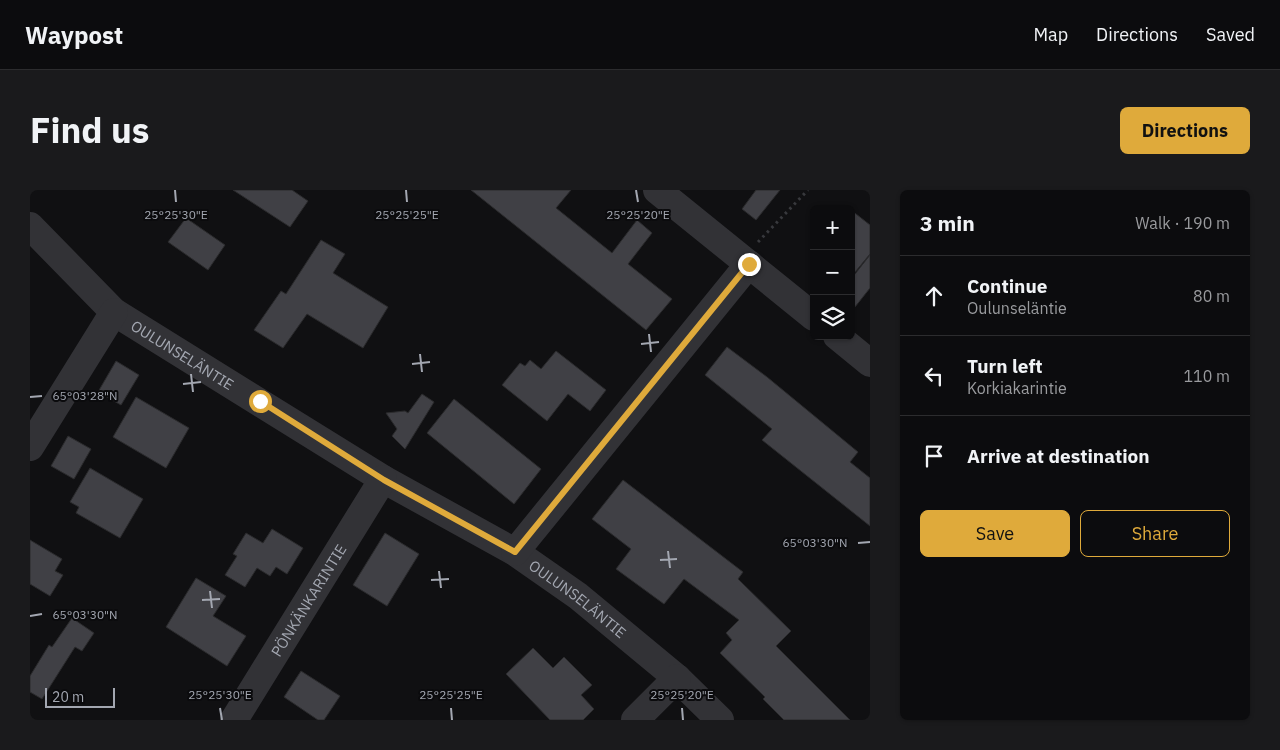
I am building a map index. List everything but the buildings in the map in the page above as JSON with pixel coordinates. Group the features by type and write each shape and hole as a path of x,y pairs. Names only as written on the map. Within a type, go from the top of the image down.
{"street":[{"path":"657,190 810,314"},
{"name":"OULUNSELÄNTIE","path":"30,226 114,312 384,480 515,552 578,596 677,678 720,720"},
{"path":"515,552 746,261"},
{"path":"30,447 114,312"},
{"path":"842,340 870,364"},
{"name":"PÖNKÄNKARINTIE","path":"234,720 384,480"},
{"path":"635,720 677,678"}],"path":[{"path":"746,261 808,190"}],"route":[{"path":"260,401 384,480 515,552 749,264"}]}
